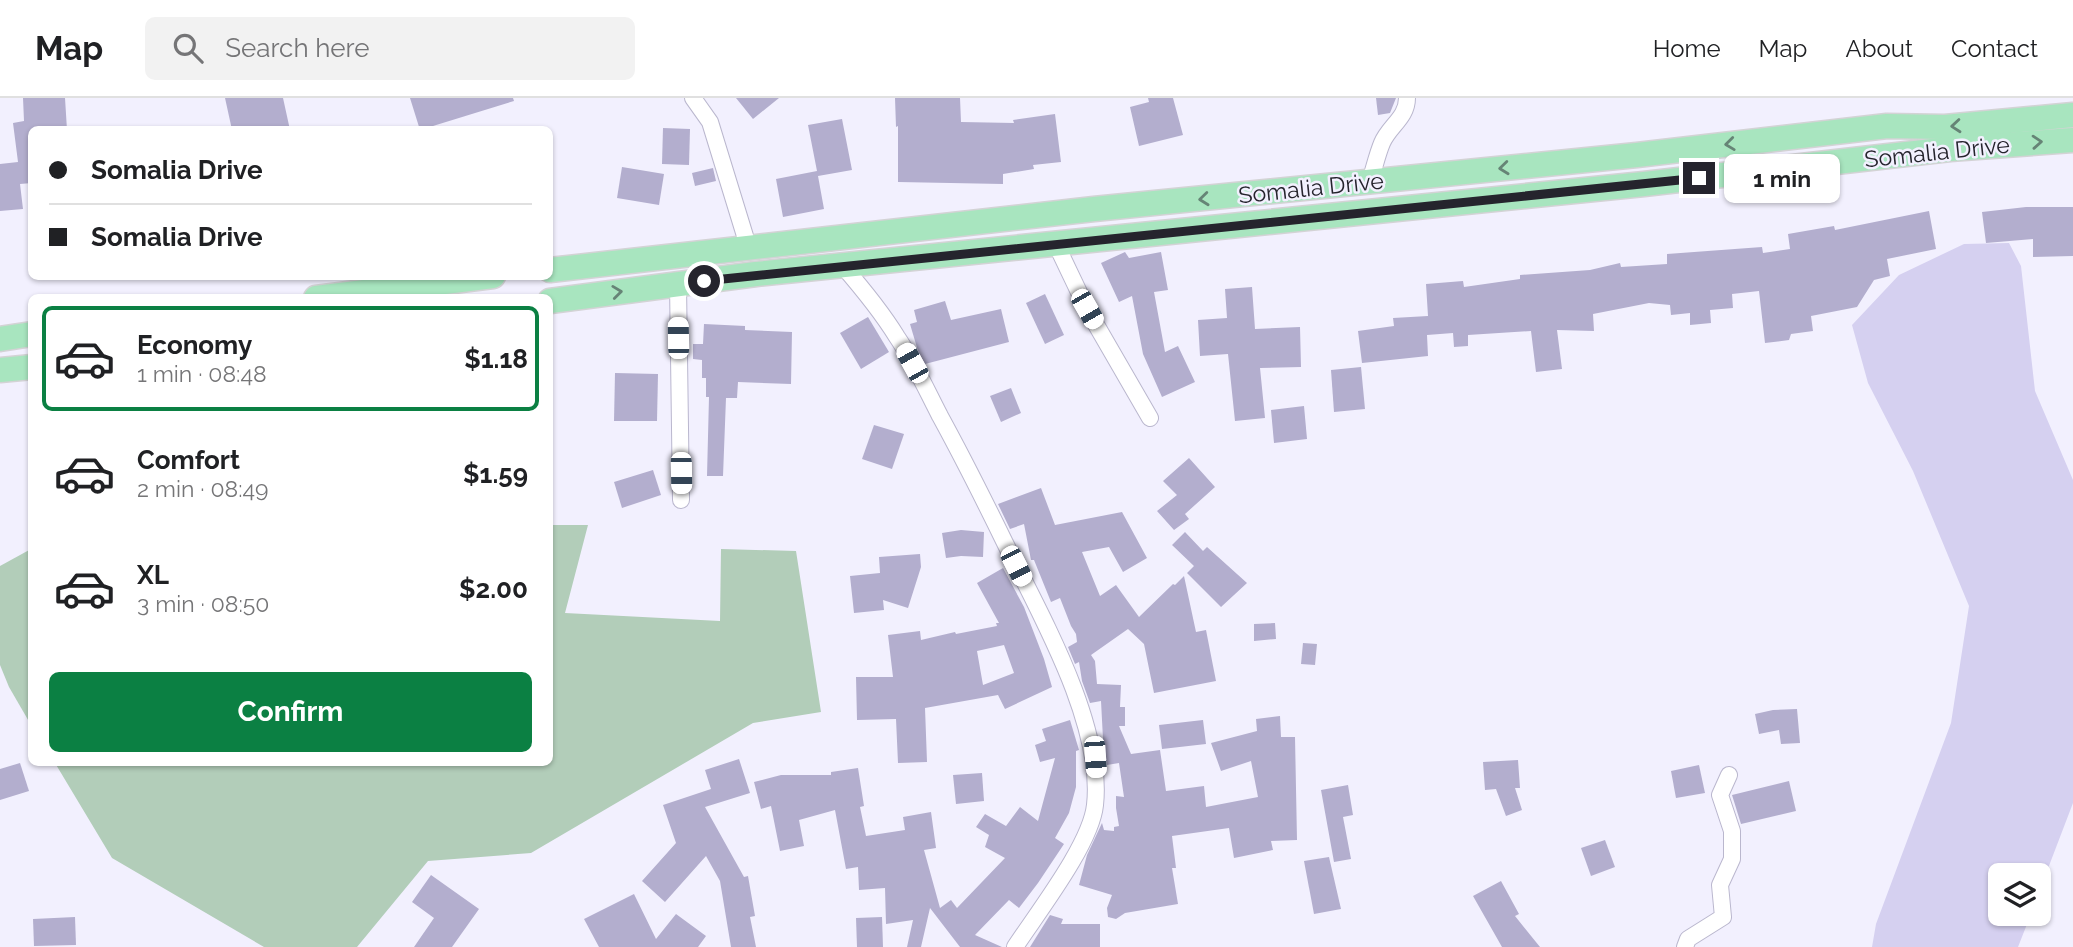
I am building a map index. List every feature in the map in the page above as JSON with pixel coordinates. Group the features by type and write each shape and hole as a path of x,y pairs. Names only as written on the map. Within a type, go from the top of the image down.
{"main road":[{"name":"Somalia Drive","path":"553,270 1094,209 1637,155 1887,126 1945,127 2073,116"},
{"name":"Somalia Drive","path":"553,301 842,265 1644,184 1950,149 2073,140"},
{"path":"348,294 461,280"},
{"path":"0,339 28,335"},
{"path":"0,370 28,367"}],"street":[{"path":"693,98 710,122 748,249"},
{"path":"1370,181 1382,143 1388,131 1404,113 1407,98"},
{"path":"1056,244 1087,309 1150,418"},
{"path":"842,265 875,304 899,339 959,449 1048,629 1087,729 1095,757 1097,785 1089,830 1015,947"},
{"path":"678,284 681,500"},
{"path":"1685,947 1688,939 1723,917 1720,886 1732,859 1732,831 1720,795 1728,775"}],"green space":[{"path":"553,525 588,525 565,613 720,621 721,549 796,551 821,712 753,723 531,853 428,861 357,947 264,947 112,858 57,766 553,766"},
{"path":"28,551 28,720 0,665 0,566"}],"shaded area":[{"path":"2009,243 2021,266 2035,391 2073,480 2073,803 2050,863 1988,863 1988,926 2026,926 2018,947 1872,947 1876,924 1951,723 1969,606 1913,471 1868,383 1852,325 1899,275 1964,244"}],"building":[{"path":"23,98 65,98 67,126 28,126 28,183 20,184 23,209 0,211 0,164 18,162 13,123 24,121"},
{"path":"225,98 283,98 289,126 231,126"},
{"path":"410,98 513,98 514,101 433,126 419,126"},
{"path":"736,98 779,98 753,119"},
{"path":"895,98 960,98 961,122 1014,123 1013,120 1055,114 1061,162 1033,165 1034,169 1003,174 1003,184 898,182"},
{"path":"1148,98 1173,98 1183,135 1139,146 1130,107 1149,102"},
{"path":"1376,98 1396,98 1390,113 1378,115"},
{"path":"842,119 852,170 818,176 824,209 783,217 776,179 817,171 808,125"},
{"path":"663,128 690,129 689,165 662,164"},
{"path":"622,167 664,174 659,205 617,198"},
{"path":"713,168 716,181 695,186 692,173"},
{"path":"2026,207 2073,207 2073,256 2033,257 2033,239 1986,243 1982,212"},
{"path":"1929,211 1936,249 1887,259 1890,276 1874,280 1857,307 1811,316 1813,331 1791,334 1789,340 1765,343 1759,291 1732,294 1733,308 1710,310 1711,323 1690,325 1690,313 1671,315 1670,305 1649,303 1593,314 1594,331 1557,330 1562,369 1536,372 1531,331 1468,335 1468,346 1454,347 1453,333 1427,335 1428,356 1362,363 1358,331 1394,326 1393,318 1428,316 1426,284 1463,281 1464,287 1520,279 1520,275 1590,270 1620,263 1621,267 1667,264 1667,254 1762,247 1763,253 1790,249 1788,234 1834,226 1835,230"},
{"path":"1125,252 1129,258 1161,252 1168,290 1154,292 1165,352 1178,346 1195,382 1162,397 1143,354 1132,296 1119,302 1101,263"},
{"path":"1252,287 1255,329 1300,327 1301,367 1260,368 1265,418 1235,421 1228,354 1200,356 1198,320 1227,318 1225,289"},
{"path":"1045,294 1064,335 1045,344 1026,303"},
{"path":"945,301 951,320 1001,309 1009,342 925,364 910,324 917,322 914,310"},
{"path":"868,317 889,352 861,369 840,333"},
{"path":"704,324 745,326 745,330 792,332 791,384 738,382 737,398 726,398 723,476 707,476 709,397 706,397 706,378 702,378 702,360 693,359 693,344 703,344"},
{"path":"1361,367 1365,409 1334,412 1331,370"},
{"path":"615,373 658,374 657,421 614,421"},
{"path":"1011,388 1021,413 1001,422 990,396"},
{"path":"1304,406 1307,439 1274,443 1271,410"},
{"path":"874,425 904,434 892,469 862,459"},
{"path":"1189,458 1215,487 1185,514 1189,519 1174,530 1157,511 1177,495 1163,481"},
{"path":"653,470 661,495 622,508 614,482"},
{"path":"1041,488 1055,525 1122,512 1147,558 1123,572 1109,547 1082,552 1100,596 1116,585 1139,617 1184,576 1196,632 1206,630 1216,681 1154,693 1144,644 1128,629 1091,655 1095,661 1097,684 1121,685 1120,707 1125,707 1125,726 1119,726 1131,754 1160,750 1166,791 1204,786 1206,807 1258,797 1251,761 1221,771 1211,743 1257,731 1256,719 1280,716 1281,737 1295,737 1297,840 1271,841 1273,850 1234,858 1229,828 1172,836 1176,868 1172,868 1178,904 1125,913 1116,919 1108,917 1107,908 1112,895 1079,885 1087,855 1102,823 1104,830 1114,831 1114,827 1119,826 1116,796 1124,797 1119,763 1107,765 1101,701 1090,703 1079,662 1075,664 1068,647 1077,642 1076,634 1060,598 1051,602 1034,560 1031,560 1024,524 1010,529 998,504"},
{"path":"961,530 984,532 983,557 946,558 942,533"},
{"path":"1185,532 1203,551 1207,547 1247,583 1221,607 1187,573 1194,566 1172,545"},
{"path":"920,554 921,567 908,608 883,600 884,610 854,613 850,576 880,573 879,557"},
{"path":"1003,568 1024,607 1052,687 1005,709 998,695 925,708 927,762 898,763 896,719 857,720 856,677 893,677 888,635 920,631 921,640 997,626 996,623 999,623 977,583","holes":["1004,645 1014,673 983,685 977,651"]},
{"path":"1275,623 1276,639 1254,641 1254,624"},
{"path":"1303,643 1317,644 1315,665 1301,664"},
{"path":"1797,709 1800,743 1781,744 1779,730 1759,734 1755,714"},
{"path":"1070,720 1079,750 1076,751 1076,787 1069,813 1055,838 1064,844 1019,908 1009,900 975,935 1002,947 960,947 930,908 921,947 907,947 913,920 886,924 885,888 859,890 858,867 846,869 835,810 799,820 804,846 780,851 771,806 761,809 754,782 781,775 831,775 831,772 858,768 864,806 860,807 866,836 905,830 903,817 931,812 936,848 924,850 940,908 951,900 957,908 1005,858 985,847 989,835 976,827 985,814 1006,826 1020,807 1038,821 1055,758 1040,762 1035,745 1046,741 1042,729"},
{"path":"1203,720 1206,744 1162,749 1159,725"},
{"path":"739,759 750,793 705,807 744,877 748,876 755,916 750,917 756,947 731,947 720,881 706,856 665,902 642,881 676,843 663,805 711,789 705,770"},
{"path":"1518,760 1520,788 1515,788 1522,810 1506,816 1496,789 1485,790 1483,762"},
{"path":"20,763 29,791 0,800 0,769"},
{"path":"1699,765 1705,793 1676,798 1671,771"},
{"path":"982,773 984,801 956,804 953,775"},
{"path":"1789,781 1796,811 1741,824 1732,795"},
{"path":"1348,785 1353,815 1343,817 1351,859 1334,862 1321,790"},
{"path":"1605,840 1615,867 1591,876 1581,848"},
{"path":"1329,857 1341,909 1314,914 1304,861"},
{"path":"431,875 479,909 452,947 414,947 434,918 412,902"},
{"path":"1501,881 1519,914 1515,916 1540,947 1502,947 1473,896"},
{"path":"634,894 656,939 676,914 706,936 698,947 599,947 584,919"},
{"path":"1050,915 1063,919 1061,924 1100,924 1100,947 1030,947"},
{"path":"75,917 76,945 34,946 33,919"},
{"path":"882,917 883,947 857,947 856,918"}],"route":[{"path":"704,281 1699,178"}]}
